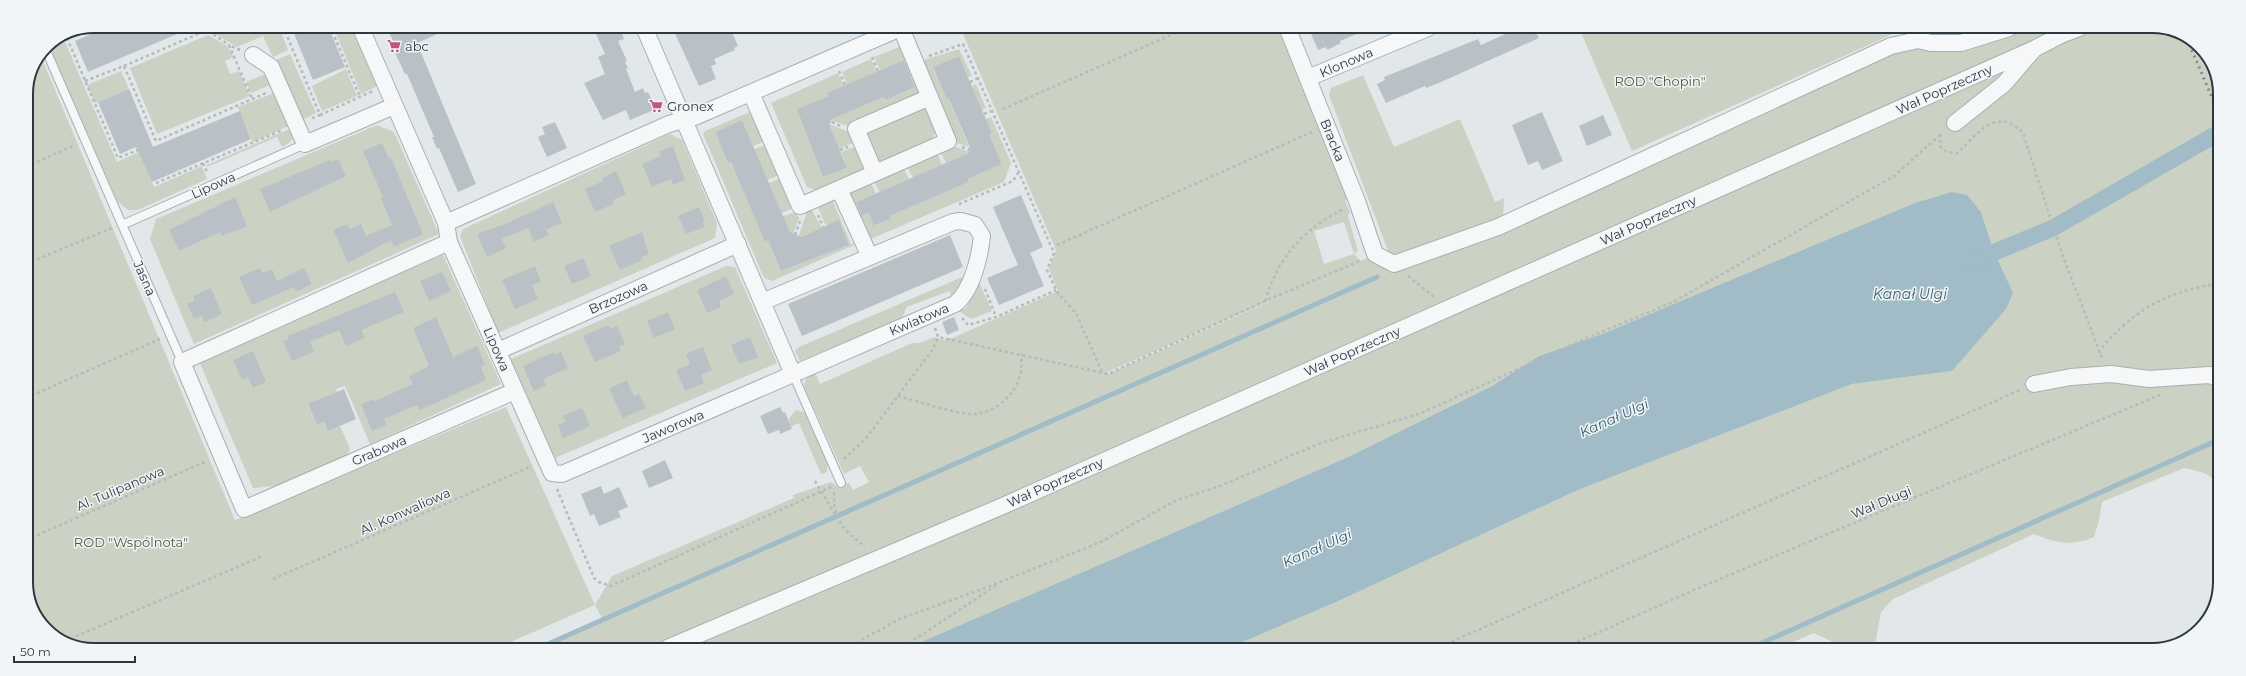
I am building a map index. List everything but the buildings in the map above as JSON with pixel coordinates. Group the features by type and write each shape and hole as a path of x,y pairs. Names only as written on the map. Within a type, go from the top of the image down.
{"street":[{"name":"Lipowa","path":"363,33 446,223 449,242 549,467"},
{"path":"647,33 793,374"},
{"path":"446,223 669,124 684,120 751,93 888,33"},
{"path":"751,93 800,206 948,141 904,33"},
{"name":"Bracka","path":"1289,33 1357,201 1375,254"},
{"name":"Klonowa","path":"1308,78 1416,33"},
{"path":"1375,254 1394,264 1498,227 1891,46 1918,40 1932,43 1961,43 1993,33"},
{"name":"Wał Poprzeczny","path":"680,643 879,558 1447,309 2034,49 2066,33"},
{"path":"1955,123 2004,84 2034,49"},
{"path":"253,56 271,67 305,144"},
{"path":"875,173 856,129 930,97"},
{"name":"Lipowa","path":"305,144 394,106"},
{"path":"839,189 870,257"},
{"name":"Kwiatowa","path":"762,302 961,221 975,225 982,236 976,268 961,300 793,374"},
{"path":"182,362 449,242"},
{"name":"Brzozowa","path":"498,351 738,244"},
{"name":"Jasna","path":"182,362 244,509"},
{"name":"Jaworowa","path":"549,467 562,474 793,374"},
{"path":"2034,384 2071,377 2111,374 2148,379 2209,375 2213,376"},
{"name":"Grabowa","path":"244,509 515,391"}],"lane":[{"name":"Jasna","path":"49,53 84,141 182,362"},
{"name":"Lipowa","path":"122,225 305,144"},
{"path":"793,374 841,483"}],"path":[{"path":"84,81 124,66 200,33"},
{"path":"212,33 230,45"},
{"path":"286,33 320,115"},
{"path":"333,33 360,97"},
{"path":"1002,109 1175,33"},
{"path":"68,40 118,158 138,150"},
{"path":"915,62 963,44 1054,253 1047,270 1056,290 1076,313 1102,372"},
{"path":"871,56 878,71"},
{"path":"124,66 156,141 280,87"},
{"path":"839,70 845,85"},
{"path":"970,82 978,78"},
{"path":"306,121 385,86"},
{"path":"984,114 992,111"},
{"path":"1940,135 1940,146 1947,152 1958,152 1976,132 1990,124 2003,121 2015,124 2023,133 2060,251 2099,353 2111,374"},
{"path":"855,643 899,619 1101,542 1175,501 1220,486 1321,443 1419,414 1580,341 1673,302 1894,176 1940,135 1948,125 1955,123"},
{"path":"1057,245 1327,125"},
{"path":"156,183 284,130"},
{"path":"33,164 84,141"},
{"path":"959,146 971,150"},
{"path":"1265,301 1275,272 1302,236 1327,218 1357,201"},
{"path":"33,261 98,232 122,225"},
{"path":"938,337 1022,354 1108,374 1265,301 1375,254"},
{"path":"1394,264 1447,309"},
{"path":"976,268 996,317"},
{"path":"2099,353 2106,342 2143,309 2164,297 2178,292 2213,285"},
{"path":"950,306 968,325 996,317 1056,290"},
{"path":"835,468 868,436 933,349 938,337 931,314"},
{"path":"33,395 170,335"},
{"path":"898,396 968,414 984,413 1005,400 1013,392 1021,374 1022,354"},
{"path":"1449,643 2034,384"},
{"name":"Wał Długi","path":"1576,643 1709,584 2167,392"},
{"name":"Al. Tulipanowa","path":"33,537 221,455"},
{"path":"549,467 594,578 599,582 611,586 841,483"},
{"name":"Al. Konwaliowa","path":"273,579 549,467"},
{"path":"815,481 842,525 855,539 879,558"},
{"path":"834,501 835,514"},
{"path":"71,638 263,556"},
{"path":"908,643 932,629 1003,580"}],"green space":[{"path":"214,33 282,33 288,50 273,57 263,36 237,47"},
{"path":"336,33 357,33 377,86 361,94"},
{"path":"963,33 1280,33 1347,192 1346,203 1350,212 1348,216 1358,251 1354,254 1361,261 1375,254 1394,264 1498,227 1891,46 2003,35 2008,33 2059,33 2036,59 2061,41 2081,33 2152,33 2168,35 2186,43 2203,60 2212,82 2213,478 2199,471 2184,468 2102,502 2099,521 2094,537 2078,542 2064,543 2034,534 1893,599 1881,612 1875,643 1835,643 1814,633 1791,643 1240,643 1334,603 1578,490 1852,384 1952,371 1994,252 1981,212 1605,333 1539,356 1492,386 1346,458 919,643 550,643 603,620 595,605 612,576 794,498 793,495 831,482 838,487 849,483 853,490 869,482 860,466 844,474 806,391 804,385 806,379 815,373 820,384 912,343 920,343 934,337 943,340 955,337 1058,291 1049,269 1056,250","holes":["1344,222 1354,254 1324,264 1314,231","1288,293 1108,374 1107,372"]},
{"name":"ROD \"Chopin\"","path":"1581,33 1893,33 1893,34 1632,151"},
{"path":"1928,33 1980,33 1968,37 1931,37"},
{"path":"208,35 227,46 234,57 225,61 230,74 239,71 250,96 157,134 130,68"},
{"path":"65,42 117,162 139,152 154,187 202,166 207,179 138,210 128,210 117,201 51,51 58,45"},
{"path":"904,45 923,91 851,127 830,120 884,97 885,100 915,86 904,60 880,70 874,57"},
{"path":"959,49 972,76 968,77 959,56 933,68 946,98 948,97 969,147 957,143 921,61"},
{"path":"290,54 316,113 300,121 274,61"},
{"path":"871,59 877,72 847,85 842,72"},
{"name":"ROD \"Wspólnota\"","path":"43,61 235,520 506,407 595,605 508,643 94,643 78,641 67,637 54,628 43,616 34,594 33,586 33,94 34,82"},
{"path":"346,69 357,96 322,111 312,86"},
{"path":"121,71 129,89 95,103 87,85"},
{"path":"268,73 273,84 251,93 246,82"},
{"path":"838,73 844,86 827,93 828,96 798,109 823,177 847,168 841,152 859,145 868,167 815,190 807,187 771,103"},
{"path":"1363,75 1394,147 1460,119 1495,202 1504,198 1503,219 1392,261 1329,95 1331,88"},
{"path":"976,84 986,108 982,110 972,86"},
{"path":"277,92 291,125 253,142 238,107"},
{"path":"927,103 936,130 932,140 874,165 861,131"},
{"path":"750,112 753,114 765,141 753,146 742,120 715,132 728,162 731,162 765,241 768,240 781,271 849,245 839,221 826,226 816,203 831,197 851,244 859,243 772,281 764,278 703,134 705,131"},
{"path":"991,117 1011,163 1004,182 866,241 846,191 870,181 876,193 856,202 863,216 869,213 875,226 891,219 890,216 969,182 968,179 1002,164 989,134 992,133 986,119"},
{"path":"829,124 849,132 857,141 839,149"},
{"path":"377,125 394,132 439,234 194,344 150,239 156,219"},
{"path":"292,128 292,140 282,147 277,137 207,167 207,165"},
{"path":"670,134 682,140 717,223 715,238 498,333 460,236 463,229"},
{"path":"766,145 779,175 767,180 754,149"},
{"path":"952,146 968,151 969,153 946,163 940,151"},
{"path":"937,152 942,165 913,178 907,166"},
{"path":"903,167 909,179 879,192 874,180"},
{"path":"781,178 793,208 782,213 769,183"},
{"path":"810,207 822,228 798,238 808,208"},
{"path":"796,212 799,218 793,234 791,235 783,216"},
{"path":"443,255 501,384 370,444 345,386 336,389 337,392 308,405 317,425 324,422 328,431 340,426 350,449 345,459 285,485 253,488 199,361"},
{"path":"726,266 735,267 777,363 555,458 511,359"},
{"path":"967,275 953,299 949,291 907,307 902,318 800,361 795,351 799,347"},
{"path":"979,282 992,311 971,319 959,311 966,308"},
{"path":"796,410 806,413 828,466 826,473 821,474 799,423 790,427 789,418"}],"water":[{"name":"Kanał Ulgi","path":"1952,192 1967,195 1981,212 1994,252 2013,293 2006,309 1952,371 1852,384 1578,490 1334,603 1240,643 919,643 1346,458 1492,386 1539,356 1605,333 1915,203"}],"waterway":[{"name":"Kanał Ulgi","path":"1973,261 2053,228 2213,136"},
{"path":"550,643 1377,277"},
{"path":"1762,643 2213,442"}],"railway":[{"path":"2190,47 2213,100"}],"place":[{"name":"abc","path":"394,46"},
{"name":"Gronex","path":"656,106"}]}
